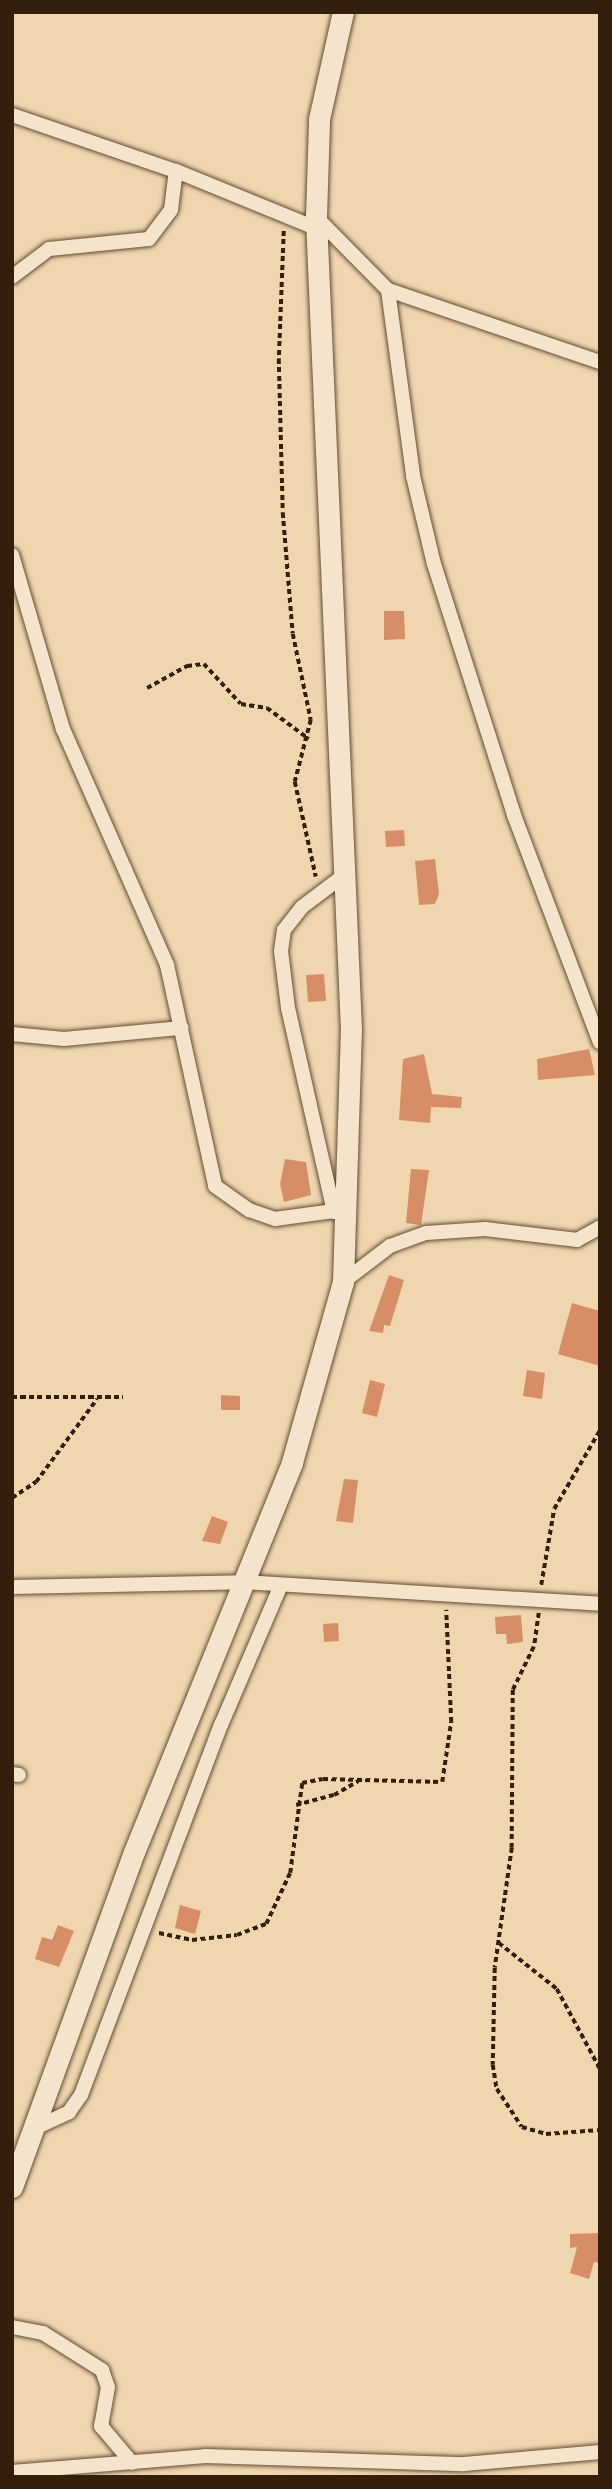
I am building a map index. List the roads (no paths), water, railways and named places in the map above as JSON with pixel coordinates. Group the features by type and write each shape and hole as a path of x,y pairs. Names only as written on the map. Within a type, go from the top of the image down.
{"main road":[{"path":"12,2187 139,1839 292,1462 343,1282 341,1210 351,1030 317,223 319,119 343,12"}],"street":[{"path":"12,115 176,171 287,215 317,223 388,290 600,362"},
{"path":"12,277 49,249 149,239 171,210 176,171"},
{"path":"388,290 413,476 431,554 513,815 600,1042"},
{"path":"12,555 63,729 167,965 200,1136 215,1186 249,1210 275,1219 341,1210 288,1008 281,951 284,930 319,894 343,876"},
{"path":"12,1034 84,1038 181,1028"},
{"path":"343,1282 390,1246 426,1233 485,1229 577,1240 600,1227"},
{"path":"12,1587 243,1582 600,1604"},
{"path":"33,2129 69,2112 81,2095 144,1928 281,1584"},
{"path":"12,2327 43,2333 102,2370 108,2387 101,2426 132,2463"},
{"path":"12,2472 205,2456 464,2463 600,2452"}]}
